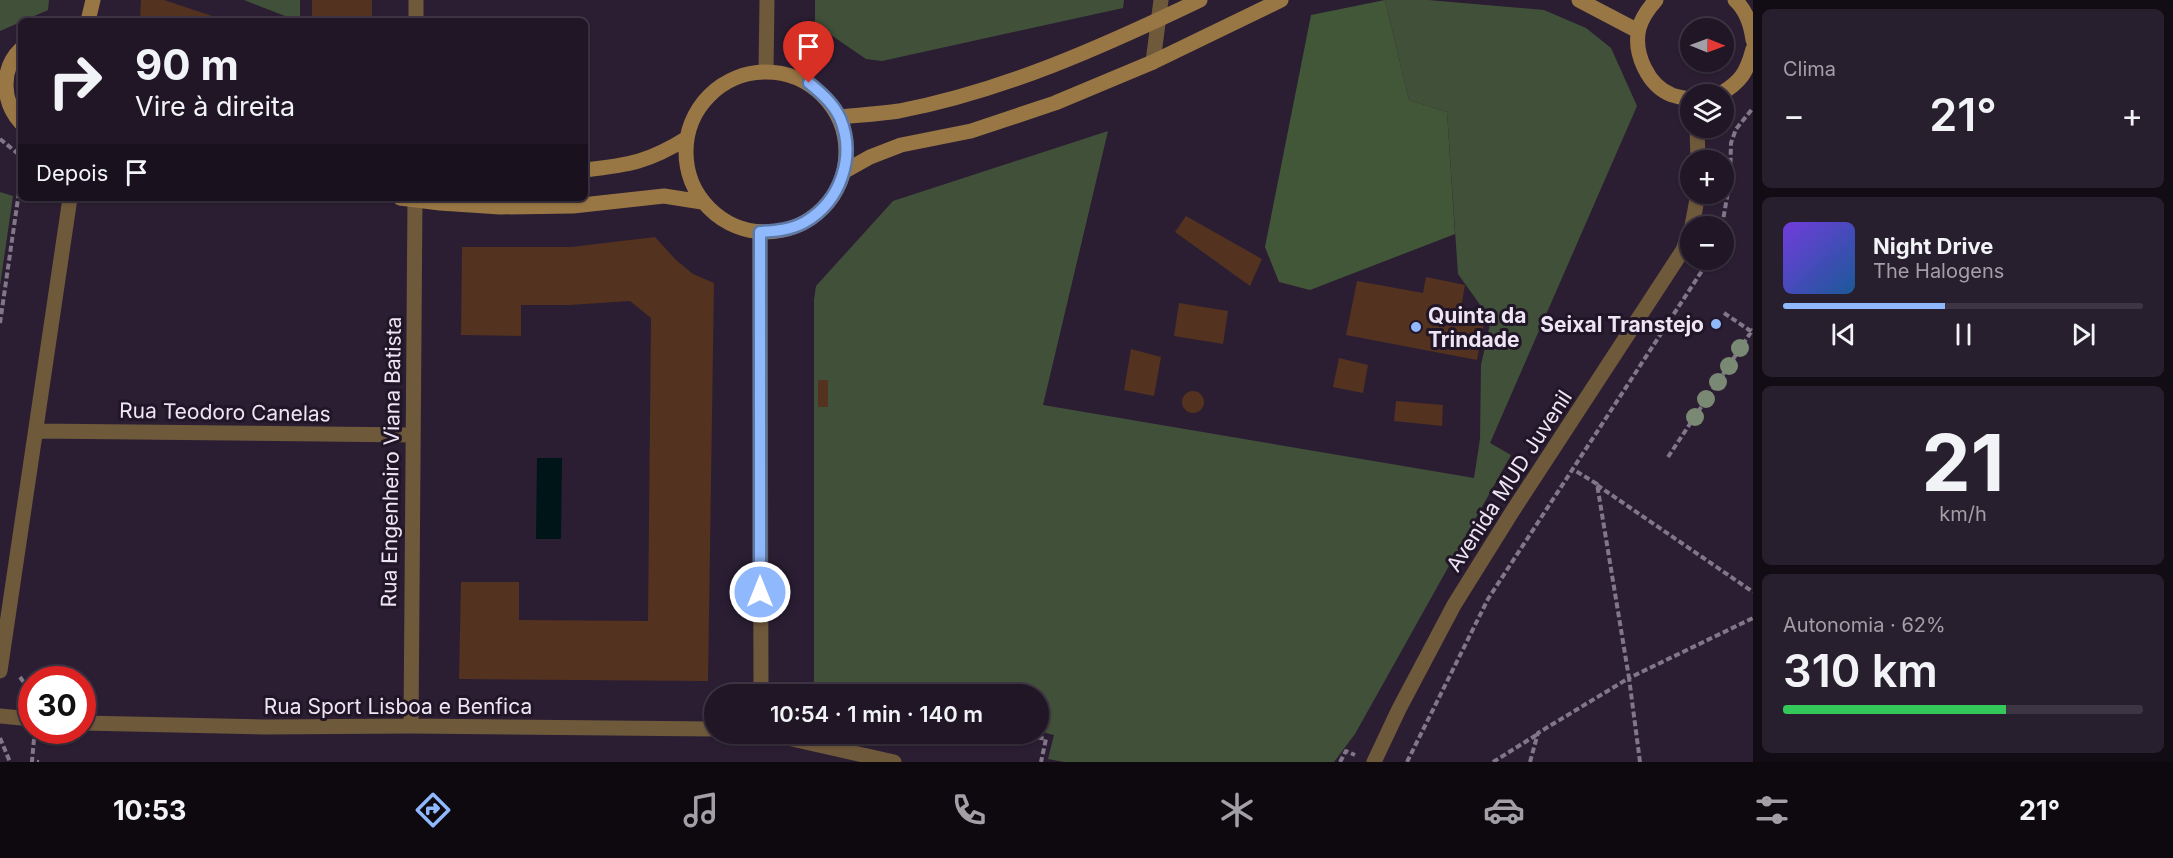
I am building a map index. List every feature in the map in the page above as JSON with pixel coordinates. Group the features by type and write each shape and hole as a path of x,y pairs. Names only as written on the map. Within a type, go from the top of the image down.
{"main road":[{"path":"89,18 93,0"},
{"path":"845,171 870,157 901,145 970,131 1055,103 1154,62 1281,0"},
{"path":"1579,0 1638,31"},
{"path":"1656,0 1645,13 1638,31 1639,56 1650,79 1670,95 1680,97"},
{"path":"1735,0 1751,24 1753,40"},
{"path":"839,117 898,111 1014,80 1159,20 1189,2"},
{"path":"1734,86 1748,67 1753,49"},
{"path":"0,52 18,50"},
{"path":"18,52 6,76 4,100 18,120"},
{"path":"766,71 789,74 809,83 827,98 839,117 847,144 845,171 836,192 822,210 804,223 783,231 760,232 738,228 718,217 702,202 692,182 686,160 687,138 693,117 706,98 723,83 744,74 766,71"},
{"path":"588,170 645,161 687,138"},
{"path":"432,201 500,207 573,206 664,196 702,202"}],"street":[{"path":"416,0 416,18"},
{"path":"766,71 767,0"},
{"path":"1154,62 1161,0"},
{"path":"0,671 70,201"},
{"name":"Rua Engenheiro Viana Batista","path":"410,201 411,726"},
{"path":"760,232 761,684"},
{"name":"Avenida MUD Juvenil","path":"1374,762 1454,605 1680,255"},
{"name":"Rua Teodoro Canelas","path":"37,431 412,435"},
{"path":"0,716 18,718"},
{"name":"Rua Sport Lisboa e Benfica","path":"96,723 265,727 704,729"},
{"path":"814,744 894,762"}],"path":[{"path":"1724,216 1730,180 1731,143 1736,129 1753,108"},
{"path":"0,139 18,154"},
{"path":"0,323 18,199"},
{"path":"1407,762 1488,600 1702,270"},
{"path":"1668,457 1753,331 1724,313"},
{"path":"1550,455 1597,484 1753,592"},
{"path":"1597,484 1629,678 1640,762"},
{"path":"1493,762 1629,678 1753,618"},
{"path":"1530,762 1538,733"},
{"path":"0,737 10,762"},
{"path":"34,744 32,761 39,762"},
{"path":"1041,762 1045,744"}],"green space":[{"path":"0,0 49,0 48,10 30,18 18,18 18,23 0,31"},
{"path":"244,0 300,0 300,18 290,18"},
{"path":"815,0 1124,0 1123,8 882,61 866,59 815,24"},
{"path":"1385,0 1428,0 1544,10 1586,28 1611,48 1637,106 1490,443 1511,455 1355,734 1334,762 1064,762 1048,759 1054,735 1049,734 1049,684 824,684 814,682 814,300 816,286 893,201 1108,131 1043,405 1474,478 1480,439 1481,365 1491,320 1458,274 1447,112 1409,100"},
{"path":"1385,0 1409,100 1447,112 1455,234 1310,290 1279,282 1265,247 1311,15"},
{"path":"0,192 13,196 0,286"}],"shaded area":[{"path":"537,458 562,458 561,539 536,539"}],"building":[{"path":"141,0 164,0 218,18 140,18"},
{"path":"312,0 372,0 372,18 312,18"},
{"path":"1186,216 1262,259 1250,286 1175,232"},
{"path":"655,237 676,260 693,274 714,283 708,681 459,679 461,582 519,582 519,620 648,621 651,318 630,301 521,305 521,336 461,335 462,247 571,247"},
{"name":"Quinta da Trindade","path":"1426,277 1465,285 1460,313 1485,318 1477,360 1346,335 1357,281 1423,293"},
{"path":"1179,303 1228,311 1223,344 1174,336"},
{"path":"1131,349 1161,357 1154,396 1124,390"},
{"path":"1339,358 1368,365 1363,393 1333,387"},
{"path":"818,380 828,380 828,407 818,407"},
{"path":"1193,391 1201,394 1204,402 1201,410 1193,413 1185,410 1182,402 1185,394"},
{"path":"1396,401 1443,405 1442,426 1394,421"}],"place":[{"name":"Seixal Transtejo","path":"1716,324"},
{"name":"Quinta da Trindade","path":"1416,327"}],"route":[{"path":"760,592 760,232 783,231 804,223 822,210 836,192 845,171 847,144 839,117 827,98 809,83"}]}
